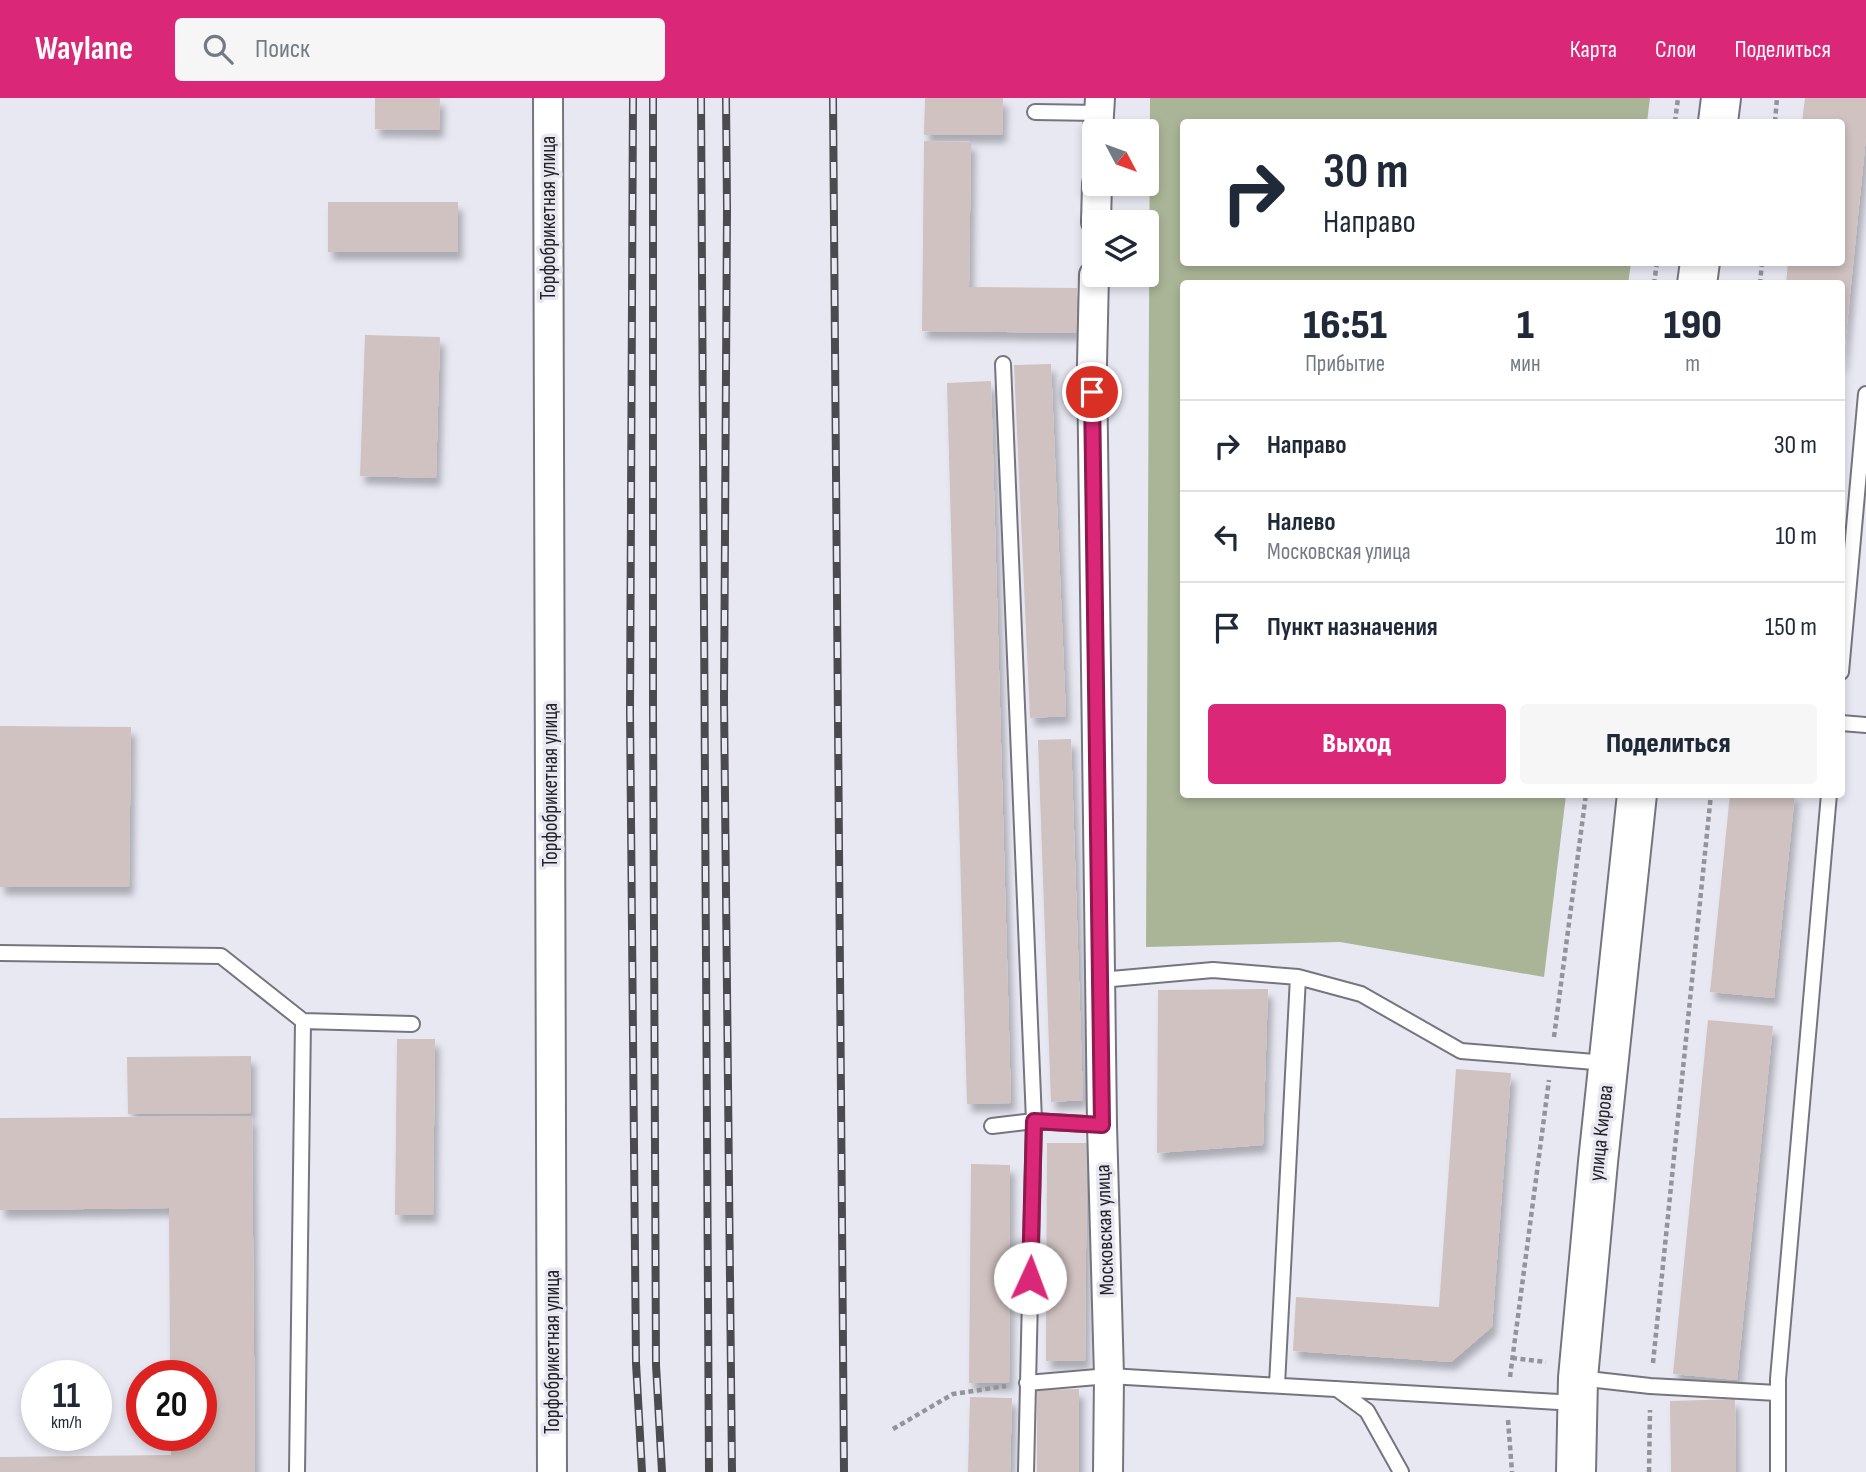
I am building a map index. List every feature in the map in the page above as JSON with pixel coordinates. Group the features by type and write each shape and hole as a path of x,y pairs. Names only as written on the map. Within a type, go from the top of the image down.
{"street":[{"name":"Торфобрикетная улица","path":"548,98 552,1472"},
{"path":"1718,119 1721,98"},
{"name":"Московская улица","path":"1094,287 1092,364 1102,1125 1109,1376 1108,1472"},
{"name":"улица Кирова","path":"1576,1472 1577,1390 1637,798"}],"lane":[{"path":"1035,112 1099,114"},
{"path":"1003,364 1034,1121 1026,1472"},
{"path":"1845,610 1866,394"},
{"path":"1845,723 1866,725"},
{"path":"1778,1472 1777,1393 1829,798"},
{"path":"0,953 221,956 303,1021 412,1024"},
{"path":"1100,980 1213,970 1298,977 1362,993 1461,1051 1608,1063"},
{"path":"1277,1385 1298,977"},
{"path":"297,1472 303,1021"},
{"path":"992,1126 1034,1121 1102,1125"},
{"path":"1027,1383 1109,1376 1507,1399 1577,1390 1650,1386 1777,1393"},
{"path":"1336,1389 1367,1411 1401,1472"}],"path":[{"path":"1675,119 1678,98"},
{"path":"1775,119 1777,98"},
{"path":"1512,1472 1507,1399 1585,798"},
{"path":"1649,1472 1650,1386 1711,798"},
{"path":"892,1429 953,1395 1027,1383"}],"green space":[{"path":"1150,98 1650,98 1647,119 1180,119 1180,266 1631,266 1629,280 1180,280 1180,798 1566,798 1544,977 1340,942 1146,947 1149,287 1159,287 1159,210 1149,210 1150,196 1159,196 1159,119 1150,119"}],"building":[{"path":"375,98 440,98 439,130 375,129"},
{"path":"925,98 1003,98 1002,135 924,135"},
{"path":"1805,98 1866,98 1866,137 1845,344 1845,280 1786,280 1788,266 1845,266 1845,119 1802,119"},
{"path":"924,141 971,142 969,287 1077,288 1076,333 922,331"},
{"path":"328,202 458,202 458,252 328,252"},
{"path":"365,335 440,337 436,478 360,476"},
{"path":"1051,364 1066,716 1030,718 1014,365"},
{"path":"991,381 1011,1103 967,1104 947,383"},
{"path":"0,726 131,727 129,887 0,887"},
{"path":"1071,739 1083,1100 1051,1102 1038,740"},
{"path":"1730,798 1795,798 1774,998 1710,992"},
{"path":"1268,989 1263,1145 1157,1153 1158,990"},
{"path":"1708,1020 1773,1026 1737,1380 1673,1374"},
{"path":"397,1039 435,1039 433,1215 395,1215"},
{"path":"251,1056 251,1113 128,1114 127,1057"},
{"path":"1456,1069 1511,1073 1492,1327 1451,1362 1293,1351 1296,1297 1439,1307"},
{"path":"252,1116 255,1472 0,1472 0,1457 171,1455 171,1451 217,1451 217,1360 170,1360 169,1208 0,1210 0,1118"},
{"path":"1047,1143 1087,1143 1085,1361 1046,1361"},
{"path":"971,1164 1010,1165 1009,1383 969,1383"},
{"path":"1079,1389 1079,1472 1037,1472 1037,1390"},
{"path":"970,1397 1012,1398 1010,1472 968,1472"},
{"path":"1735,1399 1736,1472 1671,1472 1670,1401"}],"railway":[{"path":"633,98 630,711 636,1363 642,1472"},
{"path":"653,98 656,1365 662,1472"},
{"path":"701,98 709,1472"},
{"path":"726,98 724,699 732,1472"},
{"path":"833,98 844,1472"}],"route":[{"path":"1030,1278 1034,1121 1102,1125 1092,392"}]}
